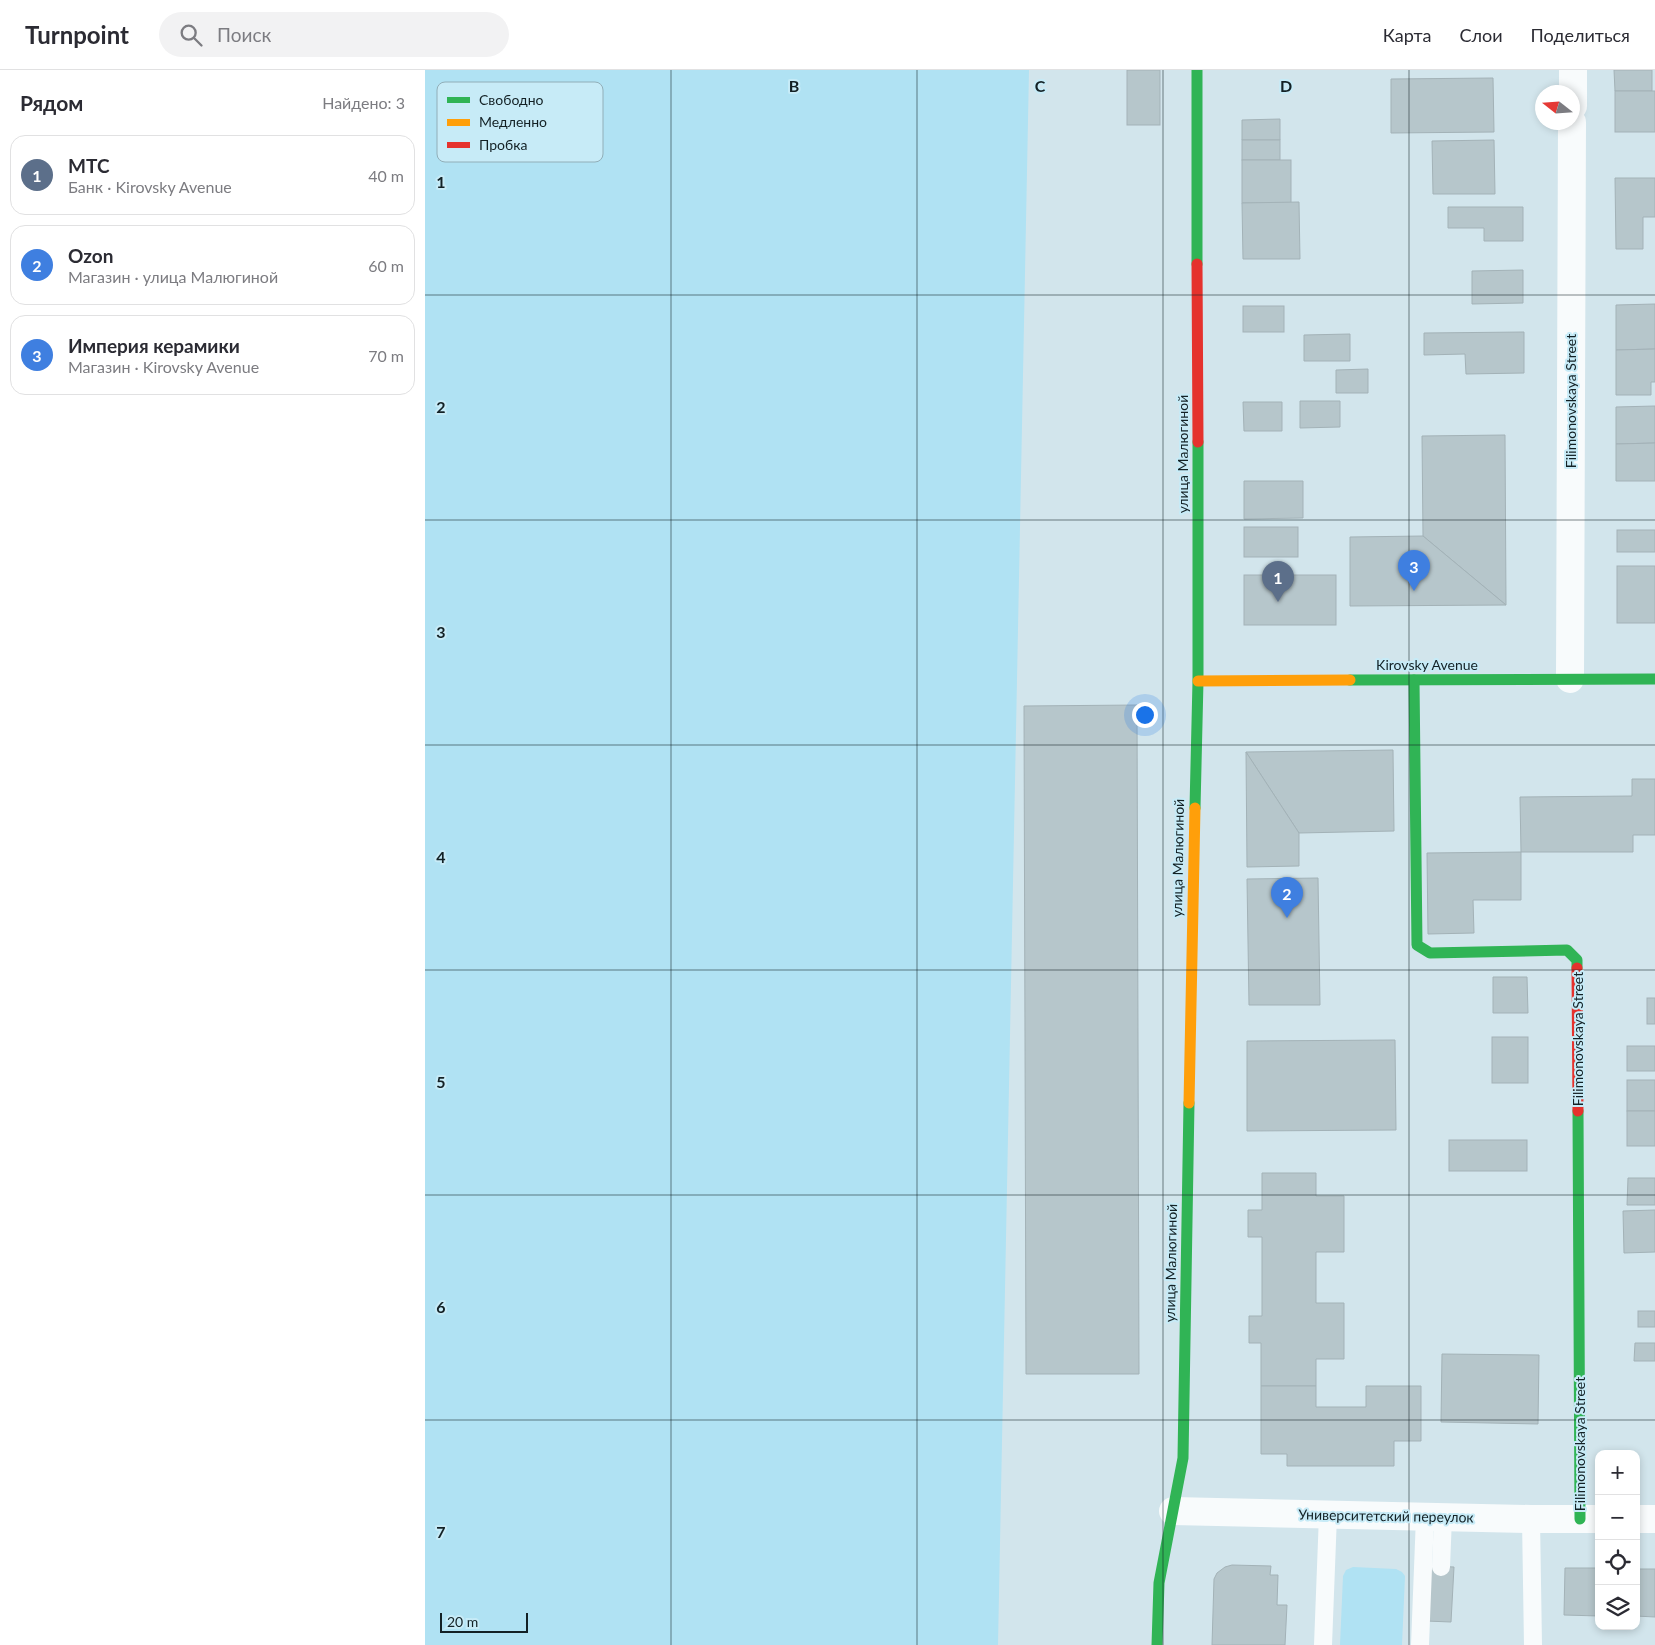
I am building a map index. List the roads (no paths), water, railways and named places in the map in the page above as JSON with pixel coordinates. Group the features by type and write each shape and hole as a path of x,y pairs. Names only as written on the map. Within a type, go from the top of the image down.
{"street":[{"name":"улица Малюгиной","path":"1157,1645 1159,1583 1183,1458 1198,681 1197,70"},
{"path":"1573,70 1573,85"},
{"name":"Filimonovskaya Street","path":"1570,679 1572,130"},
{"name":"Kirovsky Avenue","path":"1198,681 1655,679"},
{"name":"Filimonovskaya Street","path":"1414,680 1417,945 1430,953 1567,950 1577,960 1589,1519"},
{"name":"Университетский переулок","path":"1173,1511 1589,1519"},
{"path":"1640,1519 1655,1519"}],"lane":[{"path":"1323,1645 1328,1515"},
{"path":"1434,1517 1441,1566"},
{"path":"1420,1645 1434,1517"},
{"path":"1531,1519 1533,1645"}],"place":[{"name":"Империя керамики","path":"1414,591"},
{"name":"МТС","path":"1278,602"},
{"name":"Ozon","path":"1287,918"}]}
